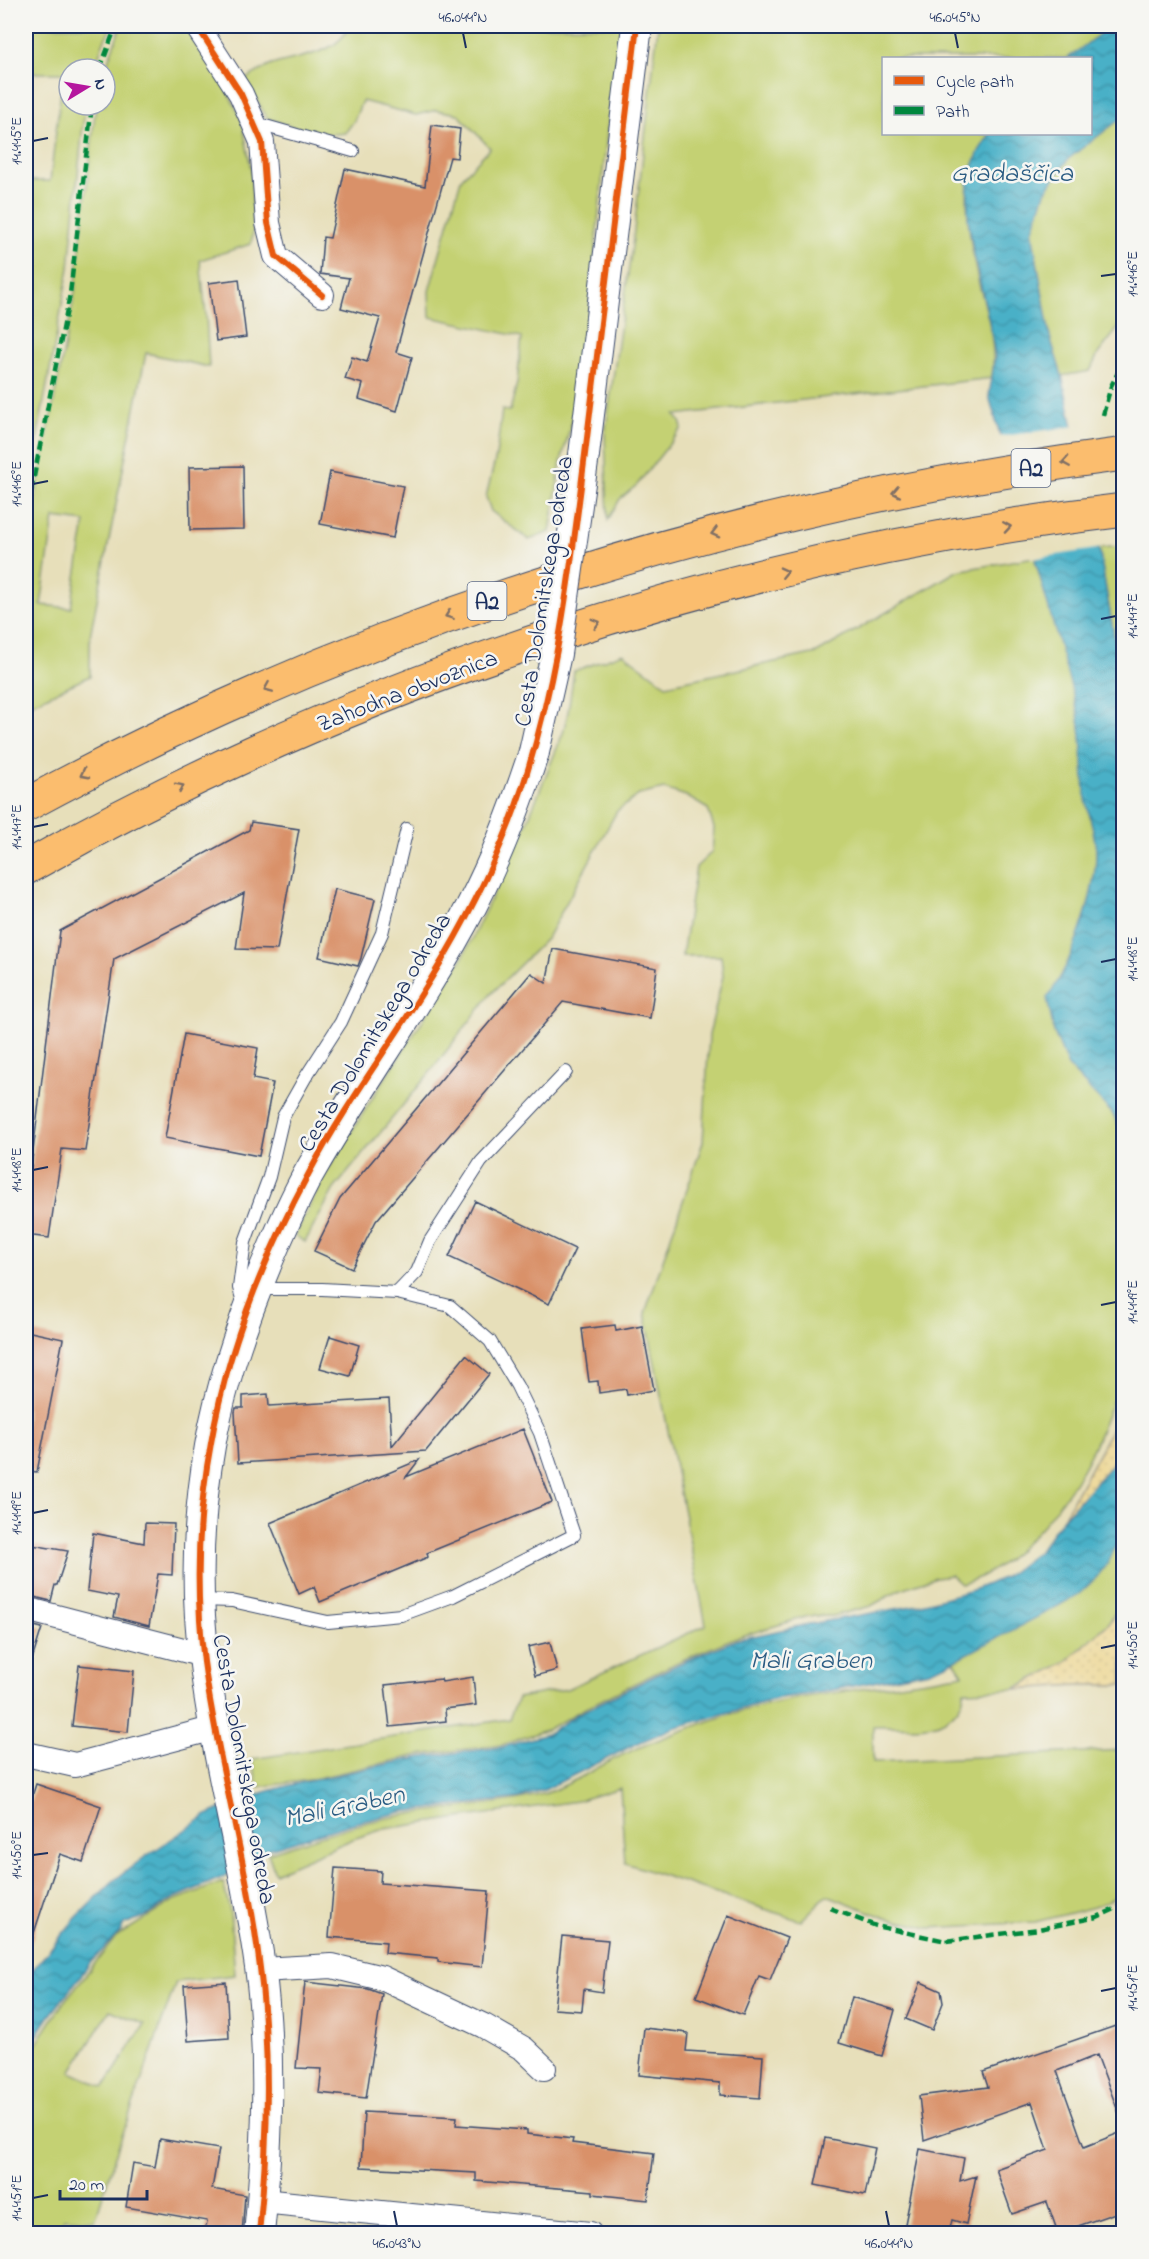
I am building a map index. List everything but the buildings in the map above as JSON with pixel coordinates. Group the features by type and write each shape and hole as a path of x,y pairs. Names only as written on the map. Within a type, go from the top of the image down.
{"highway":[{"name":"A2","path":"26,805 126,752 206,714 352,652 497,598 696,537 767,519 938,483 1124,454"},
{"name":"Zahodna obvoznica","path":"26,868 128,812 269,745 413,686 566,632 712,589 862,553 949,536 1124,510"}],"street":[{"path":"196,26 241,94 262,142 268,223 276,256 322,295"},
{"name":"Cesta Dolomitskega odreda","path":"259,2234 267,2064 261,1970 203,1655 200,1600 204,1488 210,1446 230,1362 251,1302 310,1171 432,977 473,903 508,826 534,752 556,654 585,455 637,26"},
{"path":"26,1609 203,1655"},
{"path":"26,1754 75,1765 215,1728"},
{"path":"261,1970 332,1966 382,1977 484,2026 524,2049 544,2068"},
{"path":"262,2201 480,2228 590,2234"}],"lane":[{"path":"255,123 353,151"},
{"path":"200,1600 232,1601 328,1622 401,1615 453,1596 574,1535 540,1433 517,1386 490,1341 450,1306 397,1293 322,1289 251,1302 239,1288 245,1242 268,1178 284,1117 305,1077 341,1022 382,933 407,829"},
{"path":"397,1293 417,1272 430,1241 481,1162 566,1072"}],"green space":[{"path":"26,26 112,26 98,57 57,57 57,73 26,73"},
{"path":"121,26 185,26 220,77 242,120 251,169 253,232 251,244 200,260 209,367 146,353 90,636 90,676 26,706 26,546 75,292 95,117 117,117 117,57 109,57","holes":["54,518 85,522 71,608 41,605"]},
{"path":"349,26 623,26 611,93 587,331 572,420 561,462 550,532 529,540 491,511 486,497 496,456 502,410 510,411 517,383 522,337 430,317 429,291 461,179 490,148 458,114 436,110 416,115 362,101 354,121 345,133 325,134 296,128 267,118 245,79 271,65 328,48 337,43"},
{"path":"658,26 1111,26 1069,57 882,57 882,135 989,135 978,155 969,179 967,203 974,264 991,332 992,378 675,415 682,428 637,485 620,499 608,520 605,434 633,239"},
{"path":"58,117 84,117 69,268 26,497 26,181 50,181"},
{"path":"1123,117 1123,322 1098,354 1090,371 1062,376 1050,337 1032,232 1045,192 1068,159"},
{"path":"1123,546 1123,689 1099,548"},
{"path":"1034,557 1074,694 1080,724 1086,795 1096,850 1091,894 1080,931 1066,968 1048,998 1054,1032 1068,1066 1112,1113 1123,1134 1123,1371 1097,1439 1072,1486 1046,1521 1014,1554 997,1567 961,1584 951,1575 936,1577 899,1590 871,1606 833,1616 808,1616 732,1639 682,1660 546,1730 502,1745 418,1755 309,1780 258,1787 252,1759 509,1719 518,1698 567,1689 706,1625 645,1313 703,1142 709,1035 723,976 721,956 682,956 696,867 712,852 714,828 708,809 686,796 664,789 639,795 617,811 547,938 490,995 334,1189 305,1242 295,1236 327,1171 461,961 523,832 563,733 574,671 623,653 666,685 817,653 957,571"},
{"path":"1123,1529 1123,1600 1109,1623 1066,1662 1014,1689 964,1691 958,1708 950,1717 940,1722 919,1727 873,1726 873,1762 1123,1750 1123,1894 1094,1907 1035,1922 929,1928 886,1918 827,1895 801,1921 625,1863 620,1788 577,1801 384,1829 353,1839 275,1873 268,1853 336,1831 387,1818 543,1794 570,1783 638,1748 740,1711 803,1698 963,1674 954,1661 1078,1594 1108,1563"},
{"path":"223,1882 230,1911 235,1975 176,1982 115,2156 95,2221 64,2218 60,2233 26,2233 26,2060 63,2003 116,1937 173,1901","holes":["110,2010 145,2024 104,2087 71,2072"]}],"sand":[{"path":"1123,1405 1123,1452 1062,1520 1122,1410"},
{"path":"1123,1600 1123,1685 1014,1689 1066,1662 1109,1623"}],"water":[{"name":"Gradaščica","path":"1111,26 1123,26 1123,117 1068,159 1045,192 1032,232 1050,337 1062,376 1099,548 1123,689 1123,1134 1112,1113 1068,1066 1054,1032 1047,998 1065,968 1086,911 1095,873 1095,842 1086,799 1078,712 989,396 995,357 968,218 968,180 979,151 989,135 1092,135 1092,57 1069,57"},
{"name":"Mali Graben","path":"1123,1452 1123,1529 1108,1563 1095,1579 1079,1594 1058,1606 954,1661 929,1671 817,1693 779,1698 673,1728 544,1790 519,1798 401,1812 351,1824 262,1851 223,1877 172,1899 146,1916 124,1924 120,1932 91,1962 49,2017 26,2052 26,1978 75,1919 112,1882 209,1814 251,1796 291,1785 416,1758 503,1747 547,1734 576,1715 687,1660 736,1640 804,1625 918,1605 973,1590 1005,1577 1039,1551 1062,1520"}],"pier":[{"path":"1076,426 1102,548 1031,559 997,437"}],"marked path":[{"path":"104,57 116,26"},
{"path":"26,517 70,294 91,117"},
{"path":"1103,415 1111,386 1124,361"},
{"path":"830,1908 876,1926 946,1941 1039,1929 1097,1917 1124,1905"}],"cycle path":[{"path":"197,26 241,94 262,142 268,223 276,256 322,295"},
{"path":"259,2234 267,2101 266,2034 260,1968 248,1891 210,1700 199,1607 201,1524 211,1443 237,1338 277,1237 323,1148 417,1002 464,921 502,842 526,776 551,681 568,584 637,26"}]}
